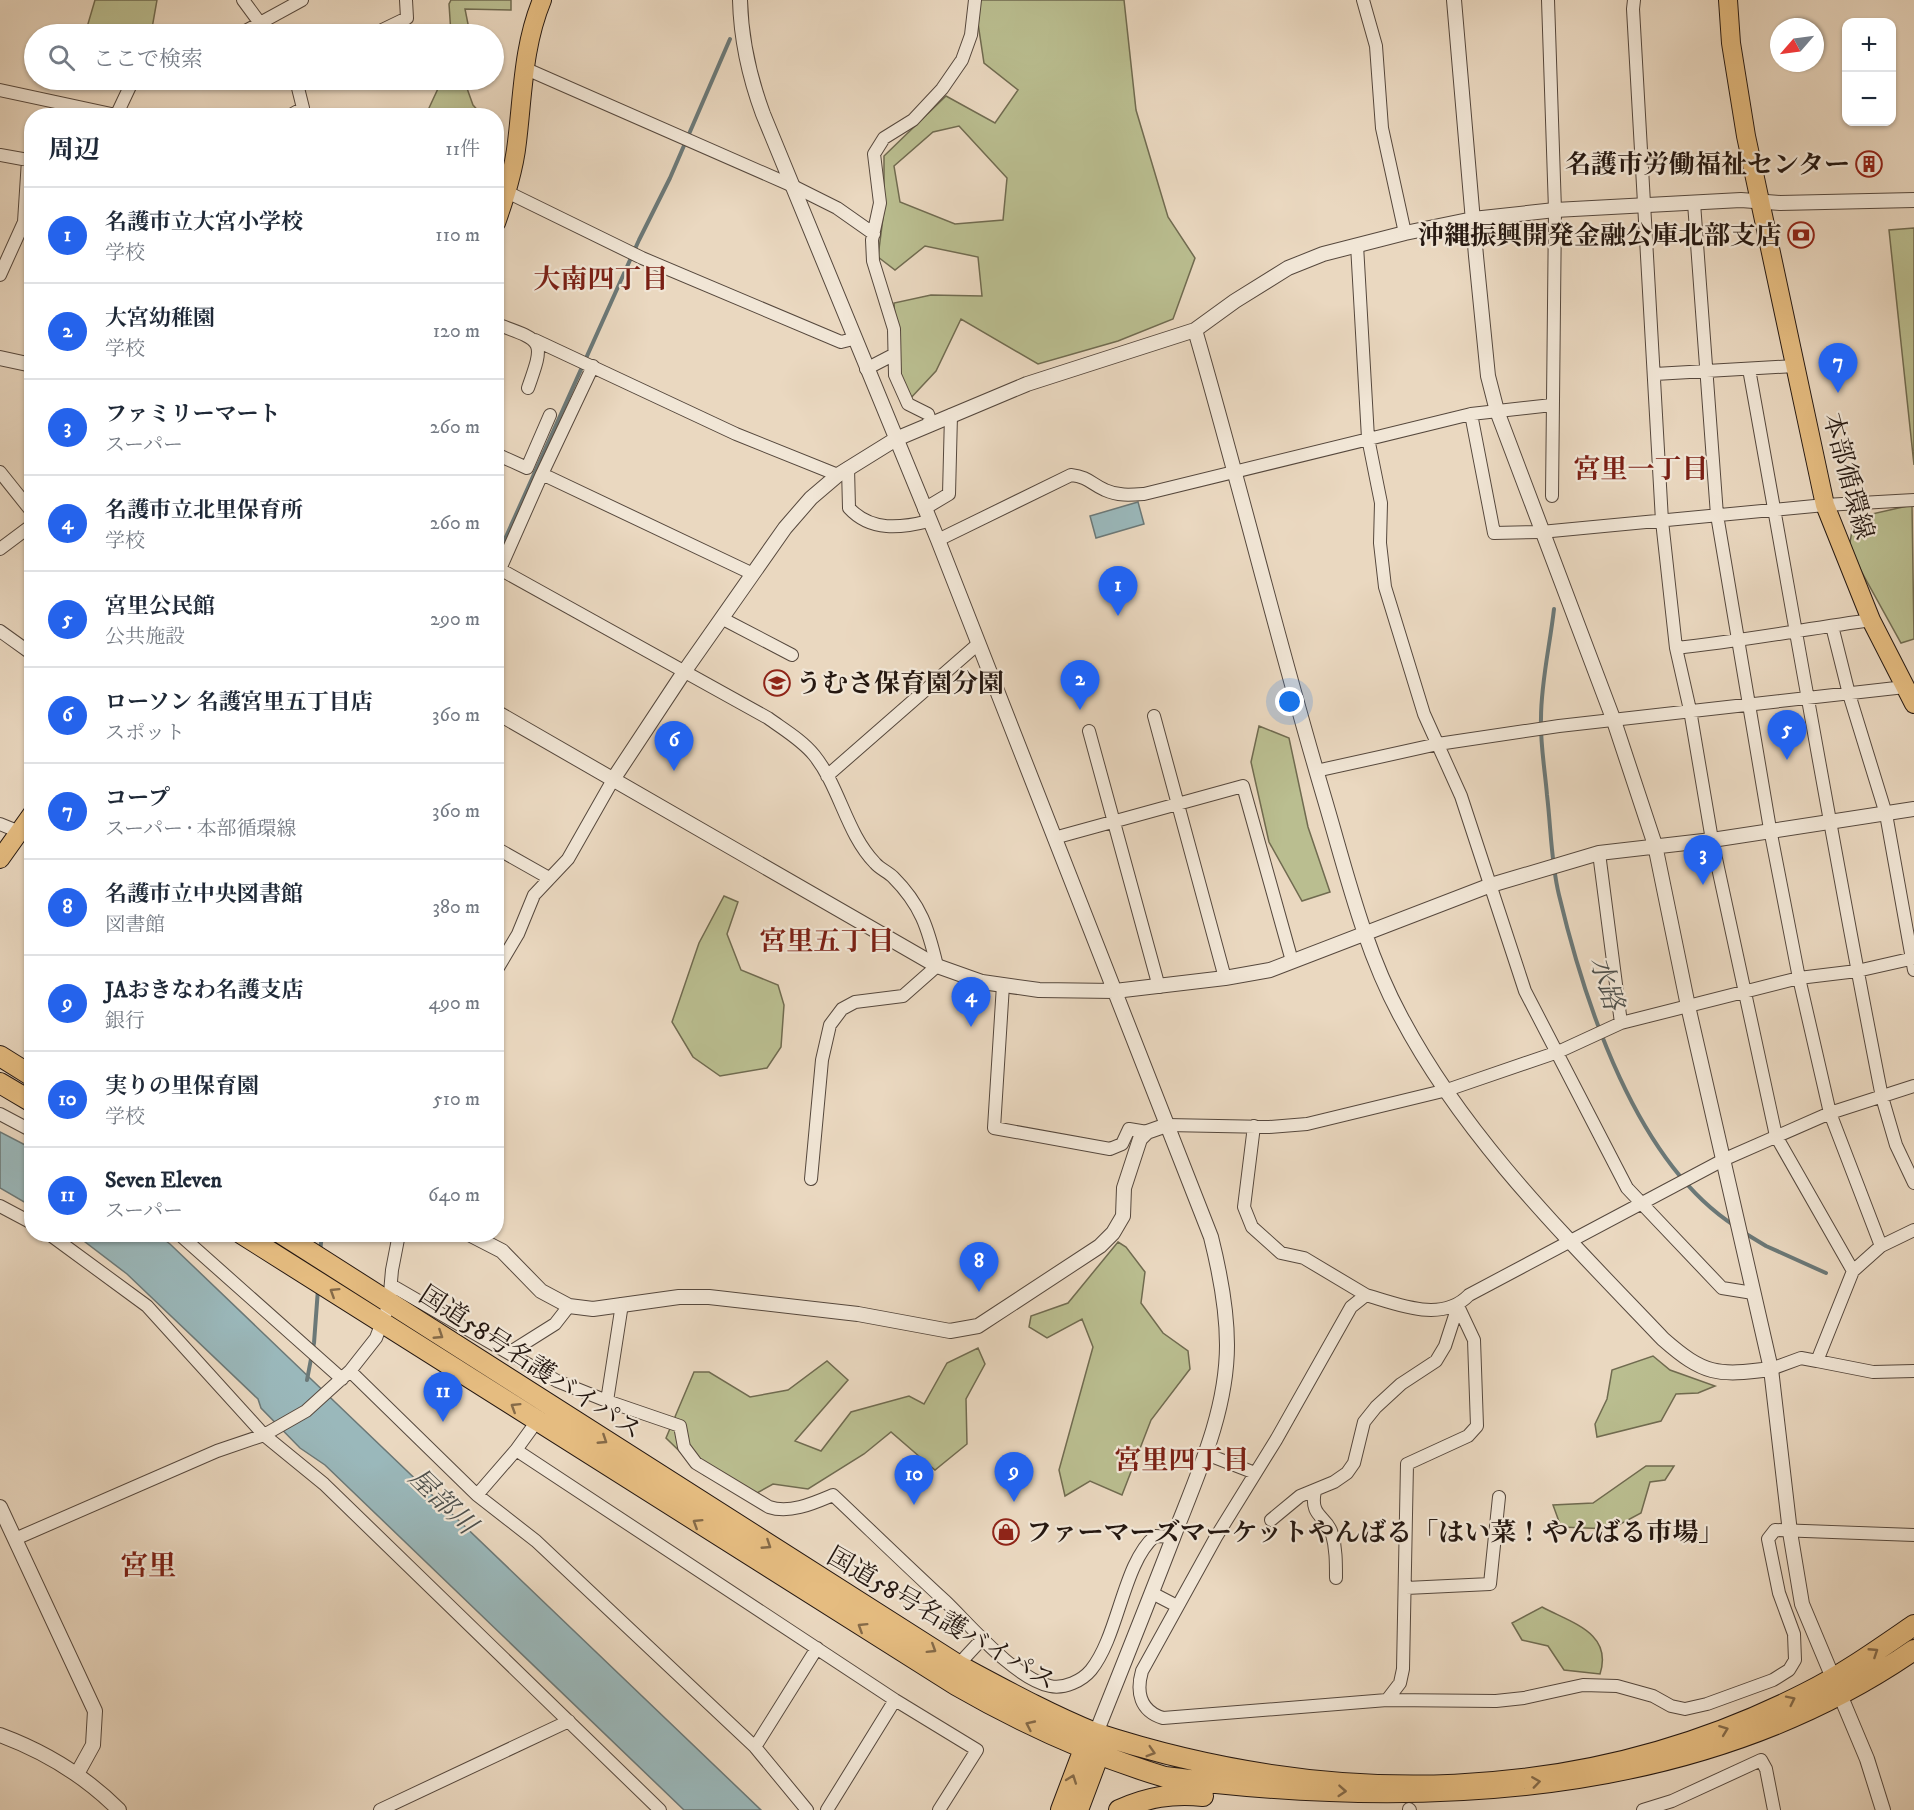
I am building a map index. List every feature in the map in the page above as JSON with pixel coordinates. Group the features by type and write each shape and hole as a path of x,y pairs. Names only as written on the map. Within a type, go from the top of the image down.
{"highway":[{"path":"0,1056 24,1071"},
{"path":"0,1083 24,1097"},
{"name":"国道58号名護バイパス","path":"255,1242 956,1685 1021,1721 1091,1752 1165,1777 1232,1792 1306,1804 1410,1810 1531,1802 1605,1788 1667,1771 1743,1744 1842,1697 1914,1650"},
{"name":"国道58号名護バイパス","path":"296,1242 390,1294 958,1665 1023,1700 1096,1733 1224,1773 1281,1784 1370,1793 1453,1791 1547,1780 1623,1764 1726,1730 1833,1678 1914,1625"},
{"path":"1078,1810 1096,1733"},
{"path":"1061,1810 1091,1752"},
{"path":"1119,1810 1149,1798 1171,1794 1213,1797 1232,1792"}],"main road":[{"path":"504,200 517,144 528,42 542,0"},
{"name":"本部循環線","path":"1728,0 1740,99 1825,505 1871,620 1914,705"},
{"path":"0,859 24,836"}],"street":[{"path":"243,0 260,24"},
{"path":"272,24 302,0"},
{"path":"395,24 407,18 406,0"},
{"path":"740,0 741,34 746,66 853,339 938,540 1211,1237 1224,1296 1227,1346 1225,1373 1221,1400 1206,1454 1096,1733"},
{"path":"931,424 928,414 908,404 895,375 894,329 873,261 872,240 880,203 874,154 884,138 913,120 942,89 962,60 971,35 975,0"},
{"path":"1363,0 1376,46 1382,128 1405,233"},
{"path":"1454,0 1488,376 1497,411 1614,721 1655,845 1688,1006 1725,1159 1771,1369 1790,1532 1802,1604 1842,1697 1883,1810"},
{"path":"1548,0 1555,210 1552,496"},
{"path":"1634,0 1643,205 1655,374 1662,521 1676,648 1690,710 1712,840 1776,1136 1853,1271"},
{"path":"524,68 793,186 837,208 874,234"},
{"path":"0,90 84,108"},
{"path":"119,108 128,90"},
{"path":"298,90 303,108"},
{"path":"0,155 24,159"},
{"path":"507,192 642,258 841,342 853,339"},
{"path":"504,958 518,934 534,895 568,859 614,778 684,672 791,520 811,498 843,472 896,439 1027,384 1195,330 1235,301 1288,268 1323,254 1405,233 1473,219 1555,210 1741,200 1761,202 1914,200"},
{"path":"1694,203 1717,515 1770,829 1799,978 1830,1113 1881,1246"},
{"path":"0,273 24,222"},
{"path":"1357,245 1368,438 1381,503 1380,543 1385,587 1424,714 1461,796 1525,991 1627,1188 1722,1288 1753,1293"},
{"path":"504,327 736,434 843,472"},
{"path":"1195,330 1316,771 1364,933 1402,1019 1447,1090 1493,1153 1570,1241 1663,1339 1695,1364 1728,1374 1771,1369 1801,1358 1873,1372 1914,1371"},
{"path":"528,388 540,354 535,340"},
{"path":"866,369 893,355"},
{"path":"0,358 24,363"},
{"path":"504,559 588,364"},
{"path":"1655,374 1796,366"},
{"path":"1749,369 1796,630 1806,699 1882,1097 1896,1145 1914,1183"},
{"path":"938,540 1071,475 1087,477 1104,490 1122,495 1144,494 1471,414 1552,405"},
{"path":"1471,414 1494,533 1541,532 1825,505 1914,500"},
{"path":"504,458 527,468 550,415"},
{"path":"843,472 849,508 855,515 887,527 904,527 927,515 948,494 951,416"},
{"path":"0,472 24,502"},
{"path":"542,474 753,574"},
{"path":"0,549 24,531"},
{"path":"504,575 768,718 814,755 827,776 851,827 875,864 891,874 924,916 937,966"},
{"path":"723,619 792,655"},
{"path":"1676,648 1738,642 1796,630 1871,620"},
{"path":"485,1242 502,1251 541,1291 569,1306 593,1309 678,1297 709,1297 858,1314 950,1331 970,1329 1064,1270 1113,1233 1123,1216 1124,1188 1133,1154 1140,1139 1147,1132 1167,1125 1307,1124 1447,1090 1558,1052 1621,1023 1799,978 1913,962 1886,814 1849,694 1832,626"},
{"path":"0,631 24,648"},
{"path":"827,776 978,644"},
{"path":"1316,771 1438,744 1690,710 1905,687"},
{"path":"504,716 937,966 982,982 1039,990 1115,991 1159,987 1270,970 1491,885 1599,853 1712,840 1770,829 1914,809"},
{"path":"1154,716 1225,978"},
{"path":"1089,731 1111,821 1159,987"},
{"path":"1054,838 1243,786 1292,961"},
{"path":"0,824 24,835"},
{"path":"504,853 549,878"},
{"path":"1599,853 1621,1023"},
{"path":"811,1179 822,1060 830,1025 842,1009 855,1002 903,996 937,966"},
{"path":"1002,985 994,1128 1110,1149 1122,1144 1129,1128 1147,1132"},
{"path":"1271,1520 1300,1496 1316,1491 1347,1473 1354,1463 1364,1422 1376,1407 1401,1384 1436,1360 1445,1347 1458,1306 1469,1295 1725,1159 1830,1113 1914,1086"},
{"path":"0,1114 24,1127"},
{"path":"1254,1126 1244,1207 1252,1227 1281,1253 1304,1258 1366,1296 1424,1311 1458,1306"},
{"path":"0,1206 24,1219"},
{"path":"1817,1361 1853,1271 1881,1246 1914,1230"},
{"path":"60,1242 147,1306 264,1435 324,1484 660,1810"},
{"path":"188,1242 346,1375 477,1496 536,1541 754,1747 804,1809"},
{"path":"15,1539 206,1455 264,1435 306,1411 332,1389 368,1350 383,1323 390,1294 397,1242"},
{"path":"390,1294 509,1353 557,1381 680,1426 684,1448 696,1463 770,1507 780,1510 791,1509 833,1494 1013,1665 1035,1680 1051,1686 1066,1685 1080,1680 1091,1670 1118,1616 1140,1552 1155,1536 1174,1537"},
{"path":"1366,1296 1351,1307 1346,1315 1177,1606 1142,1671 1138,1686 1143,1704 1152,1714 1163,1718 1387,1700 1496,1701 1524,1698 1583,1685 1617,1686 1653,1696 1671,1706 1685,1709 1760,1687 1789,1670 1795,1660 1794,1635 1779,1593 1768,1539 1775,1530 1914,1535"},
{"path":"607,1401 622,1304"},
{"path":"509,1353 555,1324 569,1306"},
{"path":"1387,1700 1400,1683 1403,1669 1407,1464 1468,1436 1477,1426 1474,1340 1458,1306"},
{"path":"477,1496 537,1421"},
{"path":"516,1450 895,1700 977,1750 939,1810"},
{"path":"1206,1454 1255,1473"},
{"path":"1316,1491 1316,1513 1332,1531 1336,1551 1336,1578"},
{"path":"1406,1588 1490,1584 1499,1497"},
{"path":"0,1507 95,1711 93,1745 78,1773"},
{"path":"1152,1593 1177,1606"},
{"path":"958,1665 983,1638"},
{"path":"754,1747 817,1648"},
{"path":"827,1810 895,1700"},
{"path":"380,1810 569,1721"},
{"path":"0,1735 53,1758 78,1773 119,1810"},
{"path":"1643,1810 1672,1801 1761,1760 1766,1769 1774,1810"}],"green space":[{"path":"95,0 157,0 153,24 88,24"},
{"path":"451,0 511,0 511,10 465,9 468,24 450,24 449,4"},
{"path":"979,0 1124,0 1136,110 1168,217 1195,258 1173,319 1118,341 1038,364 961,319 936,371 908,401 899,384 894,303 931,295 982,296 978,257 925,246 895,270 878,257 884,210 884,156 946,96 995,123 1018,90 984,63 976,10","holes":["959,126 1007,178 1003,220 955,224 900,202 894,166 933,132"]},
{"path":"437,90 468,90 476,108 429,108"},
{"path":"1914,228 1914,465 1889,230"},
{"path":"1912,505 1914,639 1901,643 1849,549 1854,518"},
{"path":"1259,726 1289,738 1308,827 1330,892 1302,901 1269,842 1251,762"},
{"path":"724,896 738,902 727,934 741,970 778,985 784,1005 781,1047 767,1068 720,1076 693,1057 672,1022 699,943"},
{"path":"1118,1242 1126,1247 1145,1272 1141,1303 1163,1333 1188,1351 1190,1369 1151,1420 1122,1495 1090,1481 1065,1496 1059,1470 1093,1347 1082,1319 1047,1338 1029,1327 1031,1316 1068,1303"},
{"path":"978,1348 985,1364 966,1399 967,1444 935,1470 891,1432 864,1454 808,1489 773,1484 748,1498 704,1475 666,1438 694,1372 709,1372 750,1397 788,1390 827,1361 848,1380 795,1441 821,1451 851,1412 909,1396 924,1404 947,1363"},
{"path":"1653,1356 1670,1370 1715,1386 1698,1393 1676,1394 1661,1421 1597,1437 1595,1424 1607,1399 1612,1370"},
{"path":"1646,1466 1674,1466 1665,1480 1650,1482 1641,1513 1611,1529 1561,1527 1553,1505 1593,1503"},
{"path":"1542,1607 1577,1624 1595,1639 1601,1648 1600,1674 1564,1670 1548,1646 1522,1640 1512,1623"}],"water":[{"path":"1138,502 1144,524 1096,538 1090,516"},
{"path":"0,1132 24,1144 24,1202 0,1188"},
{"path":"85,1242 167,1242 170,1244 761,1810 684,1810 325,1465 300,1448 261,1408 258,1399 127,1274"}],"waterway":[{"path":"504,541 639,240 670,178 730,39"},
{"name":"水路","path":"1554,609 1542,691 1541,737 1554,871 1570,938 1600,1031 1643,1122 1669,1163 1700,1198 1735,1226"},
{"name":"水路","path":"1743,1232 1766,1246 1826,1273"},
{"path":"320,1252 321,1242"},
{"path":"307,1380 314,1343 318,1289"}],"place":[{"name":"名護市労働福祉センター","path":"1869,164"},
{"name":"沖縄振興開発金融公庫北部支店","path":"1801,235"},
{"name":"コープ","path":"1838,393"},
{"name":"名護市立大宮小学校","path":"1118,616"},
{"name":"うむさ保育園分園","path":"777,683"},
{"name":"大宮幼稚園","path":"1080,710"},
{"name":"宮里公民館","path":"1787,760"},
{"name":"ローソン 名護宮里五丁目店","path":"674,771"},
{"name":"ファミリーマート","path":"1703,885"},
{"name":"名護市立北里保育所","path":"971,1027"},
{"name":"名護市立中央図書館","path":"979,1292"},
{"name":"Seven Eleven","path":"443,1422"},
{"name":"JAおきなわ名護支店","path":"1014,1502"},
{"name":"実りの里保育園","path":"914,1505"},
{"name":"ファーマーズマーケットやんばる「はい菜！やんばる市場」","path":"1006,1532"}],"district":[{"name":"大南四丁目","path":"601,279"},
{"name":"宮里一丁目","path":"1641,469"},
{"name":"宮里五丁目","path":"827,941"},
{"name":"宮里四丁目","path":"1182,1460"},
{"name":"宮里","path":"148,1565"}],"water label":[{"name":"屋部川","path":"443,1501"}]}
